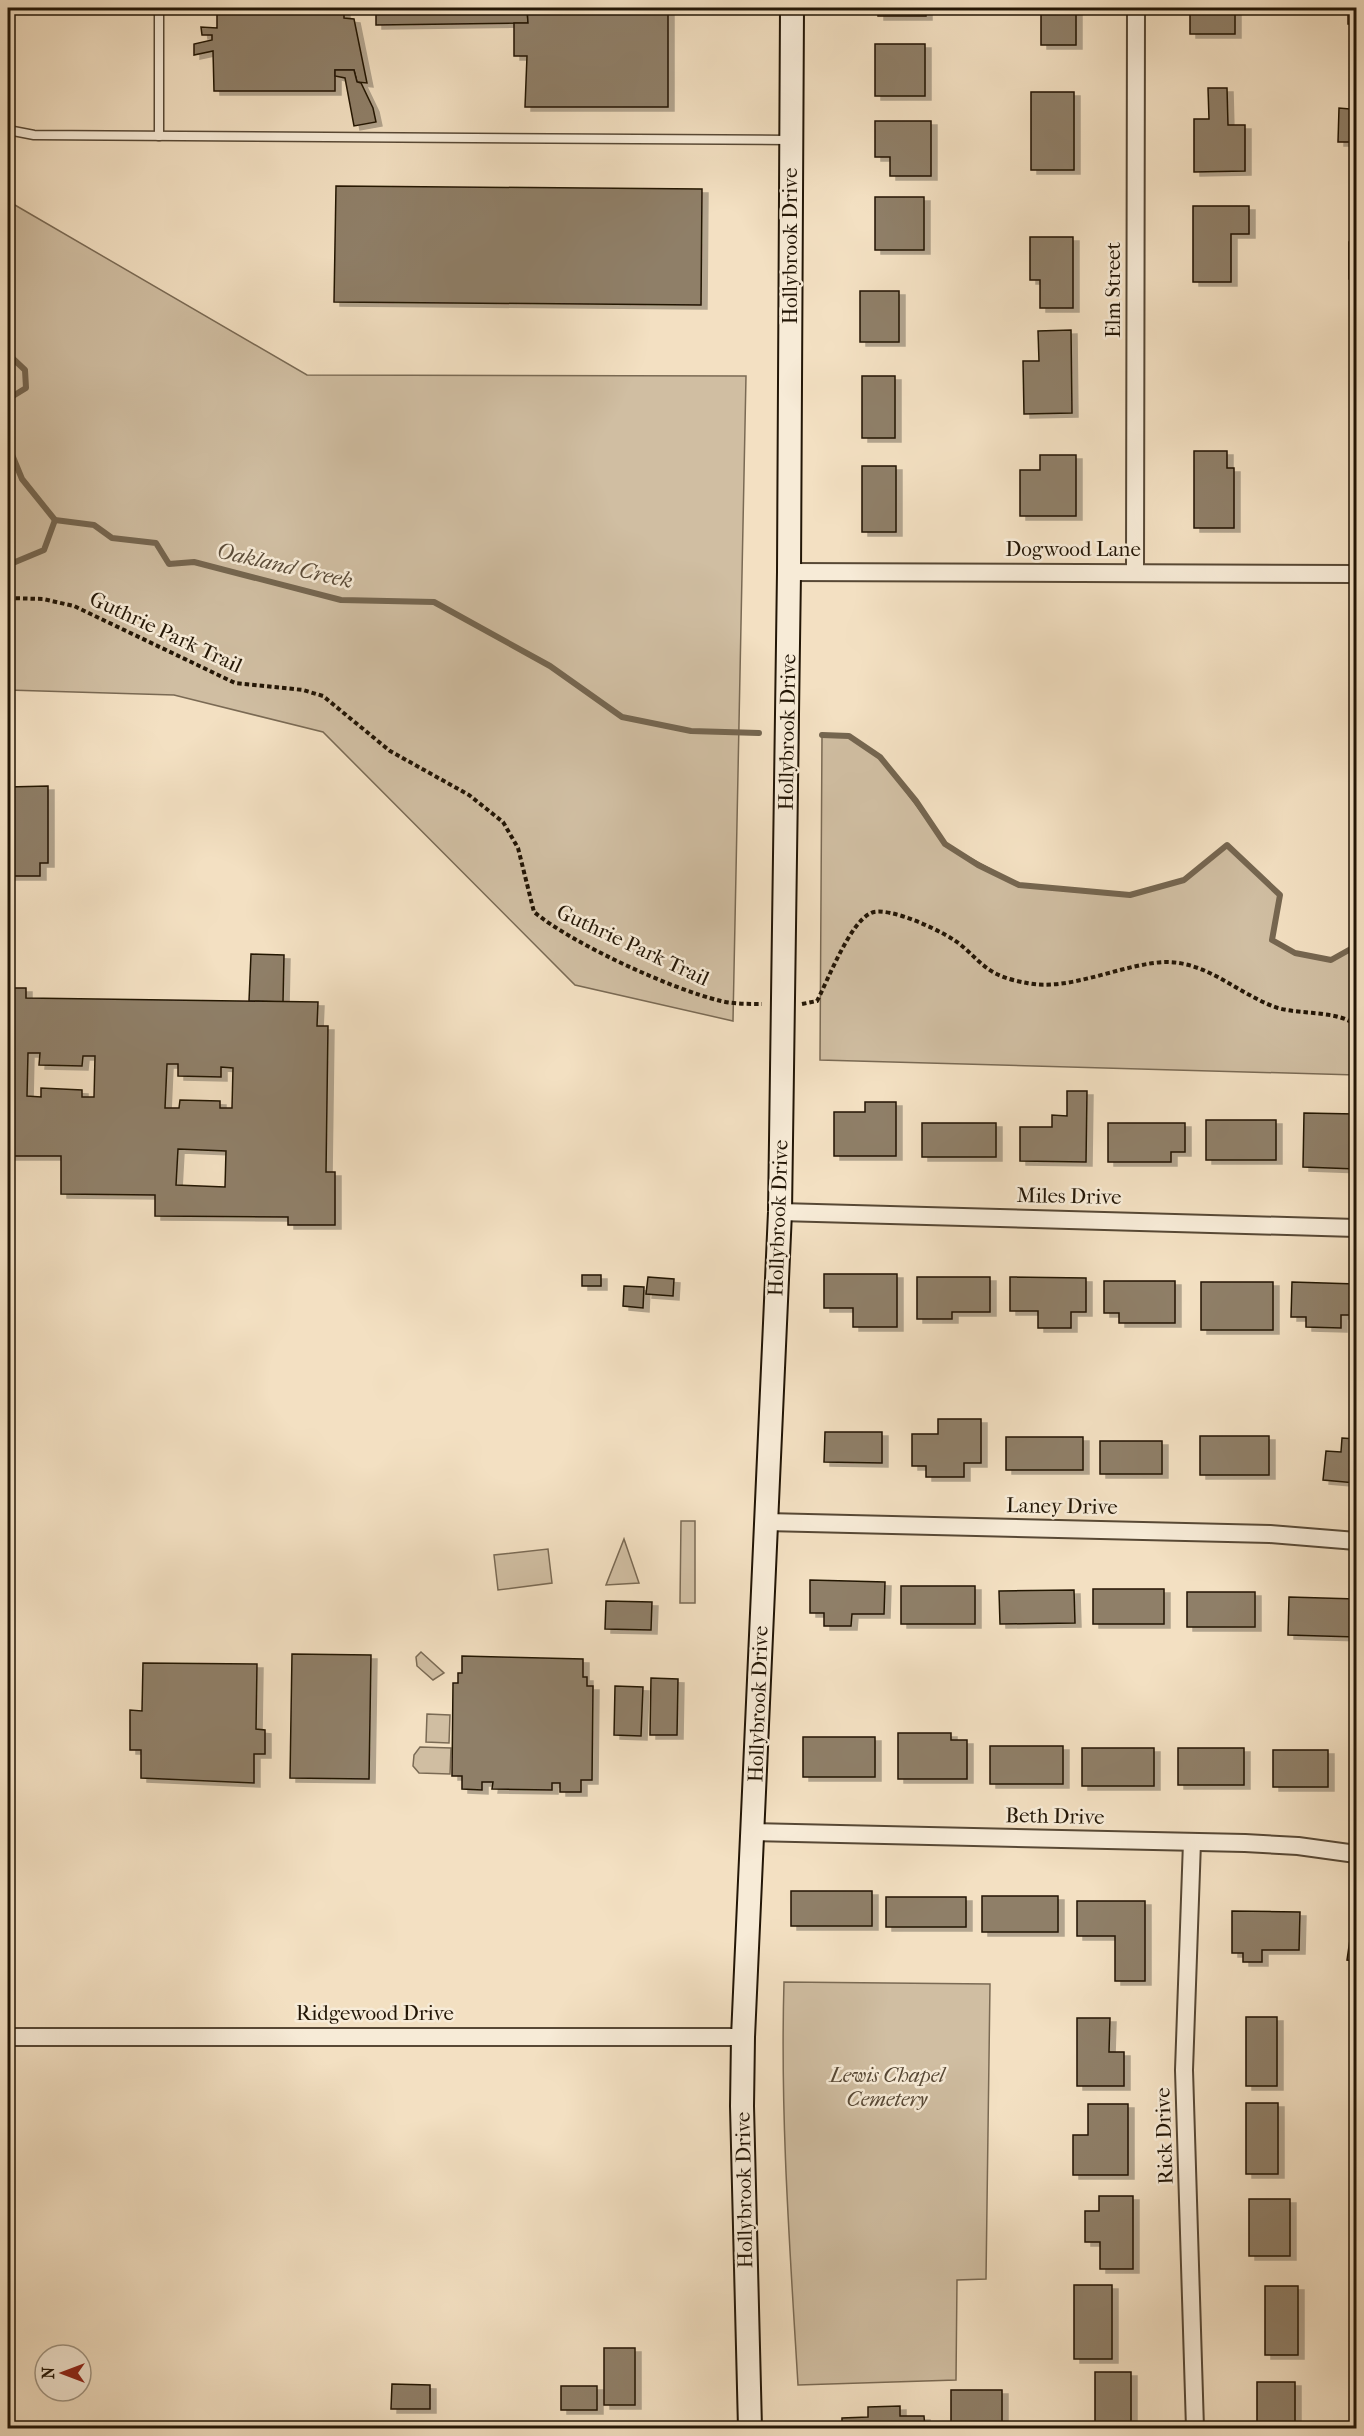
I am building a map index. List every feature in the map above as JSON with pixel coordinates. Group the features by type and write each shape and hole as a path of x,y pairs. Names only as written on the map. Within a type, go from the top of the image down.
{"main road":[{"name":"Hollybrook Drive","path":"750,2428 742,2106 743,2037 780,1212 789,572 792,8"}],"street":[{"name":"Elm Street","path":"1135,572 1136,8"},
{"name":"Dogwood Lane","path":"789,572 1356,574"},
{"name":"Miles Drive","path":"780,1212 1298,1224 1356,1228"},
{"name":"Laney Drive","path":"766,1522 1270,1534 1356,1540"},
{"name":"Beth Drive","path":"753,1832 1192,1842 1298,1846 1356,1854"},
{"name":"Rick Drive","path":"1192,1842 1184,2070 1195,2428"},
{"name":"Ridgewood Drive","path":"8,2037 743,2037"}],"lane":[{"path":"159,8 159,136"},
{"path":"8,129 27,135 791,140"}],"path":[{"name":"Guthrie Park Trail","path":"8,598 43,599 74,606 235,683 303,690 323,696 390,751 469,795 503,822 518,848 534,912 542,919 592,947 680,988 740,1005 761,1004"},
{"path":"810,1004 817,1001 856,925 870,913 882,910 946,934 995,973 1030,984 1070,982 1148,965 1176,964 1210,972 1258,1001 1280,1008 1343,1019 1356,1025"}],"green space":[{"path":"8,201 307,375 746,376 733,1021 575,985 323,732 174,695 8,690"},
{"path":"822,735 849,736 880,757 945,844 1019,885 1130,895 1184,880 1227,845 1280,895 1272,940 1295,953 1331,960 1356,946 1356,1075 820,1060"},
{"path":"681,1521 695,1521 695,1603 680,1603"},
{"path":"624,1539 639,1583 606,1585"},
{"path":"548,1549 552,1583 498,1590 494,1555"},
{"path":"421,1652 444,1673 433,1680 417,1666 416,1657"},
{"path":"427,1714 450,1715 449,1743 426,1742"},
{"path":"420,1747 451,1748 450,1774 419,1773 413,1766 414,1755"},
{"name":"Lewis Chapel Cemetery","path":"784,1982 990,1984 986,2279 957,2280 956,2380 798,2385 783,2083"}],"building":[{"path":"217,8 344,8 344,18 354,19 367,83 357,82 354,70 335,70 335,91 214,91 213,51 194,55 194,44 212,40 212,35 202,35 201,27 217,28"},
{"path":"376,8 527,8 528,23 376,25"},
{"path":"527,8 668,8 668,107 525,107 527,56 514,56 514,23 528,23"},
{"path":"878,8 926,8 926,16 878,16"},
{"path":"1041,8 1076,8 1076,45 1041,45"},
{"path":"1190,8 1235,8 1235,34 1190,34"},
{"path":"1348,8 1356,8 1356,24 1348,24"},
{"path":"875,44 925,44 925,96 875,96"},
{"path":"335,70 354,70 357,82 361,83 373,108 376,122 354,126 345,78 335,76"},
{"path":"1208,88 1227,88 1228,125 1245,125 1245,171 1194,172 1194,119 1209,119"},
{"path":"1031,92 1074,92 1074,170 1031,170"},
{"path":"1350,93 1356,93 1356,142 1338,142 1339,108 1350,109"},
{"path":"875,121 931,121 931,176 890,176 890,157 875,157"},
{"path":"336,186 702,189 701,305 334,302"},
{"path":"875,197 924,197 924,250 875,250"},
{"path":"1193,206 1249,206 1249,234 1231,234 1231,282 1193,282"},
{"path":"1030,237 1073,237 1073,308 1040,308 1040,280 1030,280"},
{"path":"1349,242 1356,242 1356,279 1349,279"},
{"path":"860,291 899,291 899,342 860,342"},
{"path":"1071,330 1072,413 1024,414 1023,361 1039,361 1038,331"},
{"path":"862,376 895,376 895,438 862,438"},
{"path":"1194,451 1227,451 1227,468 1234,468 1234,528 1194,528"},
{"path":"1040,455 1076,455 1076,516 1020,516 1020,470 1040,470"},
{"path":"862,466 896,466 896,532 862,532"},
{"path":"48,786 48,863 40,863 40,876 8,876 8,787"},
{"path":"251,954 284,955 283,1002 249,1001"},
{"path":"8,988 26,988 26,998 318,1002 317,1026 328,1026 326,1172 335,1172 335,1225 288,1225 288,1217 155,1216 155,1195 61,1194 61,1156 8,1156","holes":["28,1053 40,1053 39,1065 82,1066 83,1056 95,1056 94,1097 82,1097 82,1090 41,1088 41,1097 27,1096","167,1064 178,1064 178,1076 221,1077 221,1067 233,1068 232,1108 220,1108 220,1101 180,1100 179,1108 165,1108","178,1149 226,1151 225,1187 176,1185"]},
{"path":"1067,1091 1087,1091 1086,1162 1020,1161 1020,1127 1052,1127 1052,1115 1067,1116"},
{"path":"865,1102 896,1102 896,1156 834,1156 834,1112 865,1112"},
{"path":"1304,1113 1355,1114 1356,1169 1303,1167"},
{"path":"1206,1120 1276,1120 1276,1160 1206,1160"},
{"path":"922,1123 996,1123 996,1157 922,1157"},
{"path":"1108,1123 1185,1123 1185,1152 1171,1152 1171,1162 1108,1162"},
{"path":"824,1274 897,1274 897,1327 853,1327 853,1308 824,1308"},
{"path":"582,1275 601,1275 601,1286 582,1286"},
{"path":"648,1277 674,1279 673,1296 646,1294"},
{"path":"917,1277 990,1277 990,1312 952,1312 952,1319 917,1319"},
{"path":"1010,1277 1086,1278 1086,1312 1071,1312 1071,1328 1038,1328 1038,1311 1010,1311"},
{"path":"1104,1281 1175,1281 1175,1323 1119,1323 1119,1313 1104,1313"},
{"path":"1201,1282 1273,1282 1273,1330 1201,1330"},
{"path":"1292,1282 1356,1284 1356,1315 1341,1315 1341,1328 1306,1327 1306,1317 1291,1317"},
{"path":"624,1286 644,1287 643,1308 623,1306"},
{"path":"938,1419 981,1419 981,1463 964,1463 964,1477 926,1477 926,1466 912,1466 912,1434 938,1434"},
{"path":"825,1432 882,1432 882,1463 824,1462"},
{"path":"1200,1436 1269,1436 1269,1475 1200,1475"},
{"path":"1006,1437 1083,1437 1083,1470 1006,1470"},
{"path":"1342,1438 1356,1439 1356,1483 1323,1480 1326,1451 1341,1452"},
{"path":"1100,1441 1162,1441 1162,1474 1100,1474"},
{"path":"810,1580 885,1582 884,1614 852,1614 851,1626 824,1626 824,1613 810,1613"},
{"path":"901,1586 975,1586 975,1624 901,1624"},
{"path":"1093,1589 1164,1589 1164,1624 1093,1624"},
{"path":"1074,1590 1075,1623 1000,1624 999,1591"},
{"path":"1187,1592 1255,1592 1255,1627 1187,1627"},
{"path":"1289,1597 1356,1599 1356,1637 1288,1635"},
{"path":"606,1601 652,1602 651,1630 605,1629"},
{"path":"292,1654 371,1655 369,1779 290,1778"},
{"path":"462,1656 583,1659 583,1677 587,1677 587,1686 593,1686 592,1780 581,1780 581,1792 560,1792 560,1783 552,1783 552,1790 492,1789 493,1782 482,1782 482,1790 462,1789 462,1776 452,1776 453,1683 458,1683 458,1673 462,1673"},
{"path":"143,1663 257,1664 256,1729 265,1730 265,1754 254,1754 254,1783 141,1778 141,1750 130,1750 130,1710 142,1711"},
{"path":"651,1678 678,1679 677,1735 650,1735"},
{"path":"615,1686 643,1687 641,1736 614,1735"},
{"path":"898,1733 951,1733 951,1740 967,1740 967,1779 898,1779"},
{"path":"803,1737 875,1737 875,1777 803,1777"},
{"path":"990,1746 1063,1746 1063,1784 990,1784"},
{"path":"1082,1748 1154,1748 1154,1786 1082,1786"},
{"path":"1178,1748 1244,1748 1244,1785 1178,1785"},
{"path":"1273,1750 1328,1750 1328,1787 1273,1787"},
{"path":"791,1891 872,1891 872,1926 791,1926"},
{"path":"982,1896 1058,1896 1058,1932 982,1932"},
{"path":"886,1897 966,1897 966,1927 886,1927"},
{"path":"1077,1901 1145,1901 1145,1981 1115,1981 1115,1936 1077,1936"},
{"path":"1232,1911 1300,1912 1299,1950 1262,1950 1262,1962 1243,1962 1243,1953 1232,1953"},
{"path":"1353,1919 1356,1919 1356,1961 1347,1960"},
{"path":"1246,2017 1277,2017 1277,2086 1246,2086"},
{"path":"1077,2018 1110,2018 1109,2052 1124,2052 1124,2086 1077,2086"},
{"path":"1246,2103 1278,2103 1278,2174 1246,2174"},
{"path":"1088,2104 1128,2104 1128,2175 1073,2175 1073,2135 1088,2135"},
{"path":"1099,2196 1133,2196 1133,2269 1100,2269 1100,2242 1085,2242 1085,2211 1099,2211"},
{"path":"1249,2199 1290,2199 1290,2256 1249,2256"},
{"path":"1074,2285 1112,2285 1112,2359 1074,2359"},
{"path":"1265,2286 1298,2286 1298,2355 1265,2355"},
{"path":"604,2348 635,2348 635,2405 604,2405"},
{"path":"1095,2372 1131,2372 1131,2428 1095,2428"},
{"path":"1257,2382 1295,2382 1295,2428 1257,2428"},
{"path":"392,2384 430,2385 430,2409 391,2409"},
{"path":"561,2386 597,2386 597,2410 561,2410"},
{"path":"951,2390 1002,2390 1002,2428 951,2428"},
{"path":"900,2406 900,2416 924,2416 925,2428 842,2428 842,2418 868,2417 868,2407"}],"waterway":[{"name":"Oakland Creek","path":"8,354 25,370 26,388 8,399"},
{"name":"Oakland Creek","path":"8,445 22,479 55,520 94,525 112,538 156,543 169,564 194,562 341,600 434,602 550,666 622,717 691,731 759,733"},
{"path":"8,565 44,550 55,520"},
{"name":"Oakland Creek","path":"822,735 849,736 880,757 916,801 945,844 978,865 1019,885 1130,895 1184,880 1227,845 1280,895 1272,940 1295,953 1331,960 1356,946"}]}
